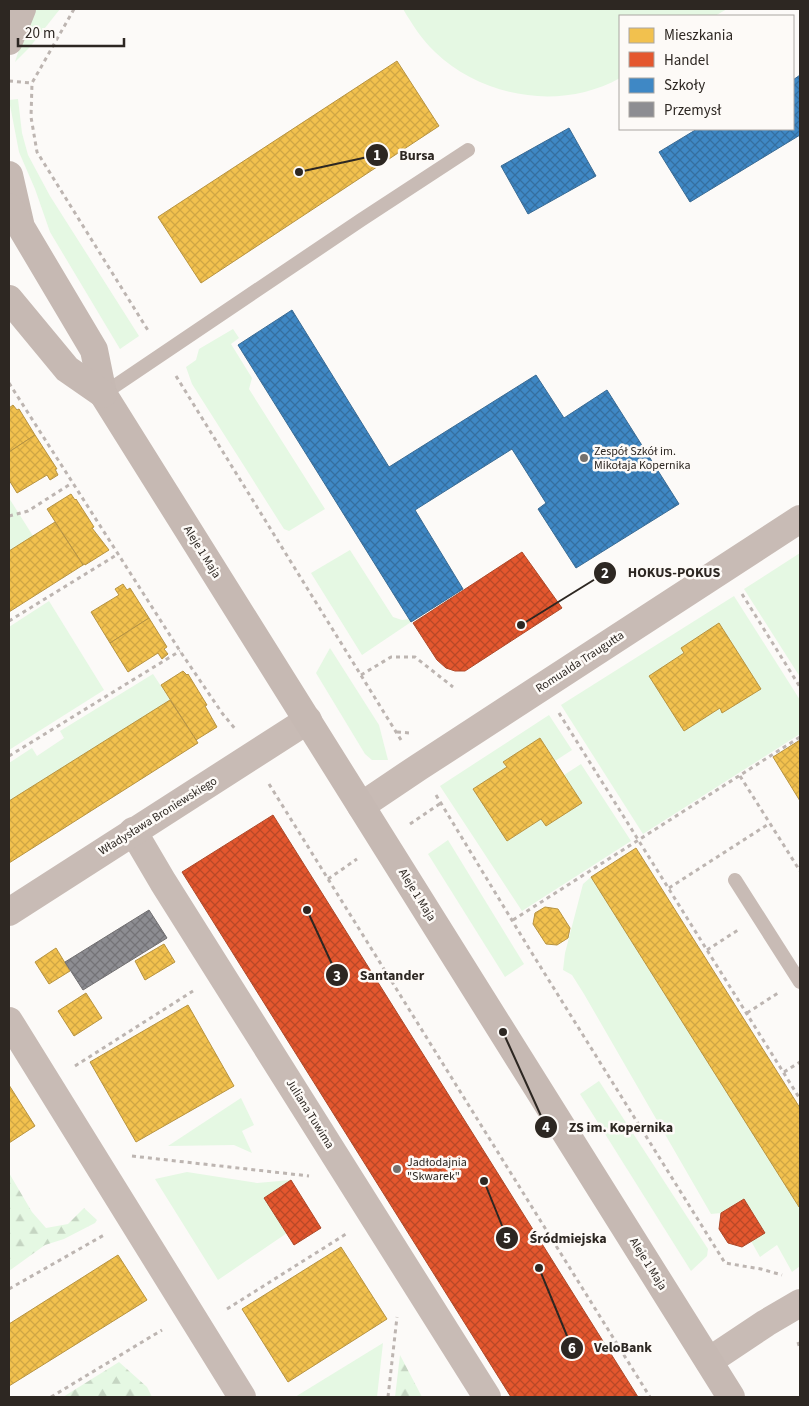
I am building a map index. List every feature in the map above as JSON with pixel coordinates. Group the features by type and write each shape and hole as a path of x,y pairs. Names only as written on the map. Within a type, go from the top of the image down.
{"street":[{"path":"9,40 22,9"},
{"name":"Aleje 1 Maja","path":"9,175 14,216 94,350 103,394 731,1397"},
{"name":"Aleje 1 Maja","path":"9,300 67,369 103,394"},
{"name":"Romualda Traugutta","path":"361,806 800,519"},
{"name":"Władysława Broniewskiego","path":"9,912 308,720"},
{"name":"Juliana Tuwima","path":"133,831 163,882 487,1397"},
{"path":"9,1020 242,1397"},
{"path":"709,1361 800,1303"}],"lane":[{"path":"103,394 468,150"},
{"path":"735,880 799,981"}],"path":[{"path":"74,9 32,83 31,117 37,152 396,732"},
{"path":"9,81 32,83"},
{"path":"9,383 180,650 222,713 237,731"},
{"path":"9,516 28,511 72,483"},
{"path":"9,621 118,554"},
{"path":"742,593 800,687"},
{"path":"9,756 180,650"},
{"path":"361,675 391,657 415,657 453,687"},
{"path":"557,710 800,1099"},
{"path":"513,920 800,737"},
{"path":"740,776 800,871"},
{"path":"266,779 650,1397"},
{"path":"432,788 725,1263 761,1269 786,1276"},
{"path":"409,824 441,803"},
{"path":"669,888 770,823"},
{"path":"328,879 350,864"},
{"path":"707,950 759,917"},
{"path":"747,1013 799,981"},
{"path":"75,1066 200,986"},
{"path":"784,1072 800,1062"},
{"path":"131,1156 317,1177"},
{"path":"226,1309 350,1231"},
{"path":"9,1289 105,1234"},
{"path":"388,1397 398,1309"},
{"path":"51,1397 164,1329"}],"green space":[{"path":"35,9 60,9 29,48 15,62 30,15"},
{"path":"403,9 727,9 717,15 619,15 619,78 597,88 573,94 548,96 523,95 499,89 476,80 454,68 435,52"},
{"path":"18,99 22,133 28,155 50,196 139,336 120,349 50,232 35,189 19,152 9,100"},
{"path":"233,329 239,338 231,344 252,378 249,389 325,509 289,531 284,529 192,384 186,367 196,360 199,349"},
{"path":"9,498 33,536 9,551"},
{"path":"350,550 393,617 402,620 409,619 411,622 362,655 311,573"},
{"path":"800,553 800,677 744,589"},
{"path":"734,596 800,700 800,734 643,834 561,705"},
{"path":"49,601 104,690 9,750 9,627"},
{"path":"330,648 379,725 388,760 372,760 365,754 316,673"},
{"path":"153,674 170,700 9,801 9,763 32,748 37,756 64,738 60,731"},
{"path":"549,715 572,750 555,761 540,738 503,762 507,767 473,789 507,841 541,819 582,803 564,775 581,764 631,841 522,911 440,786"},
{"path":"448,840 524,964 505,977 428,854"},
{"path":"591,877 800,1208 800,1266 792,1272 777,1245 760,1257 751,1241 744,1199 721,1213 711,1214 584,994 572,975 563,970 565,953 583,884"},
{"path":"599,1081 708,1249 707,1256 691,1271 580,1094"},
{"path":"241,1098 254,1125 242,1131 252,1153 234,1145 168,1146"},
{"path":"187,1172 257,1183 291,1180 264,1198 287,1233 218,1280 155,1179"},
{"path":"9,1173 32,1212 46,1228 68,1224 84,1208 97,1220 95,1223 64,1239 45,1245 9,1271"},
{"path":"383,1343 377,1397 295,1397"},
{"path":"400,1355 422,1397 395,1397"},
{"path":"119,1362 147,1387 152,1397 63,1397"}],"building: Mieszkania":[{"path":"397,61 439,126 201,283 158,217"},
{"path":"13,405 17,410 19,409 35,435 9,452 9,408"},
{"path":"35,435 57,469 55,469 58,475 50,480 47,475 17,493 9,480 9,452"},
{"path":"71,494 94,527 92,528 109,550 85,565 83,565 47,509"},
{"path":"55,522 83,565 9,612 9,551"},
{"path":"123,584 127,590 130,588 149,618 110,643 91,612 119,595 115,589"},
{"path":"149,618 167,647 164,649 168,654 162,659 158,653 128,672 110,643"},
{"path":"719,623 761,689 722,713 720,708 684,731 649,676 684,653 681,648"},
{"path":"183,671 188,674 207,705 205,706 217,727 196,740 161,685"},
{"path":"170,700 198,743 9,863 9,801"},
{"path":"540,738 582,803 546,826 541,819 507,841 473,789 507,767 503,762"},
{"path":"800,740 800,801 773,757"},
{"path":"636,848 800,1108 799,1207 591,877"},
{"path":"545,907 558,909 570,928 568,938 557,945 546,944 533,924 535,913"},
{"path":"164,944 175,962 145,980 135,961"},
{"path":"56,948 70,971 49,984 35,962"},
{"path":"86,993 102,1018 74,1036 58,1011"},
{"path":"188,1005 234,1086 136,1142 90,1062"},
{"path":"9,1085 35,1126 9,1143"},
{"path":"341,1247 387,1319 288,1382 242,1309"},
{"path":"118,1255 147,1300 9,1386 9,1324"}],"building: Handel":[{"path":"522,552 562,608 465,671 455,671 446,668 437,660 413,623"},
{"path":"273,815 638,1397 511,1397 182,872"},
{"path":"291,1180 321,1228 294,1245 264,1198"},
{"path":"744,1199 765,1233 742,1247 728,1243 719,1229 721,1213"}],"building: Szkoły":[{"path":"800,75 800,135 690,202 659,152 695,130 794,130 794,79"},
{"path":"569,128 596,176 528,214 501,166"},
{"name":"Zespół Szkół im. Mikołaja Kopernika","path":"292,310 389,467 536,375 564,418 607,390 679,504 576,568 538,509 546,503 512,449 415,510 463,589 411,622 238,345"}],"building: Przemysł":[{"path":"149,910 167,938 83,990 65,962"}],"place":[{"name":"Bursa","path":"299,172"},
{"name":"Zespół Szkół im. Mikołaja Kopernika","path":"584,458"},
{"name":"HOKUS-POKUS","path":"521,625"},
{"name":"Santander","path":"307,910"},
{"name":"ZS im. Kopernika","path":"503,1032"},
{"name":"Jadłodajnia \"Skwarek\"","path":"397,1169"},
{"name":"Śródmiejska","path":"484,1181"},
{"name":"VeloBank","path":"539,1268"}]}
